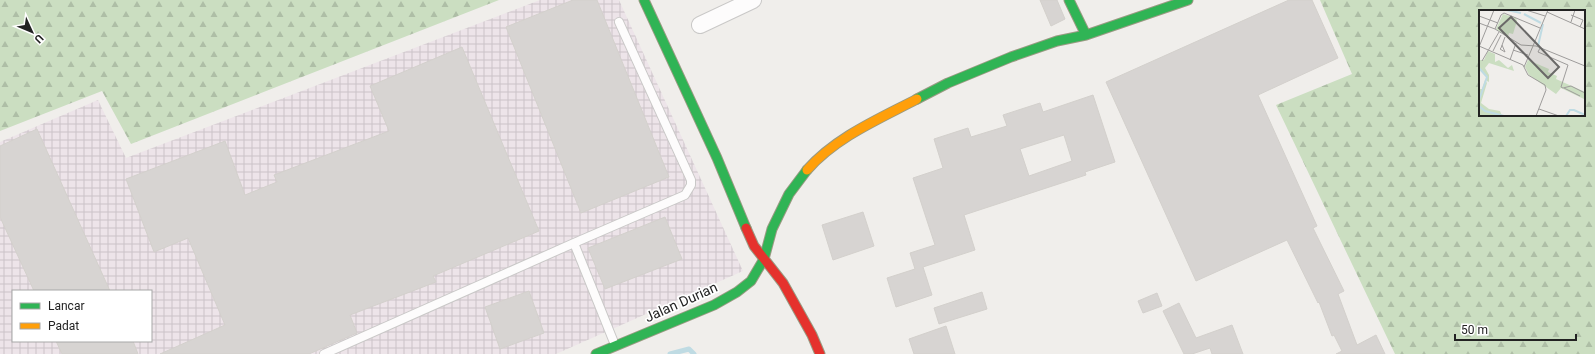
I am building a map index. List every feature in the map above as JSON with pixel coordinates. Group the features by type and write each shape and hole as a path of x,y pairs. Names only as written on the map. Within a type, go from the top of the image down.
{"main road":[{"path":"644,0 717,158 754,246 783,283 812,335 820,354"},
{"path":"1069,0 1086,35"},
{"name":"Jalan Durian","path":"596,354 714,304 737,292 751,281 764,259 772,229 789,194 799,179 825,151 880,118 972,73 1034,49 1086,35 1188,0"}],"street":[{"path":"700,25 753,0"}],"lane":[{"path":"324,354 685,195 691,185 691,180 619,22"},
{"path":"574,243 615,346"}],"shaded area":[{"path":"540,0 619,0 743,271 556,354 0,354 0,142 98,100 126,158"}],"green space":[{"path":"0,0 499,0 131,144 102,91 0,131"},
{"path":"1320,0 1595,0 1595,354 1395,354 1276,105 1352,74"}],"building":[{"path":"573,0 597,0 669,177 581,213 506,27"},
{"path":"1040,0 1057,0 1065,19 1051,26"},
{"path":"1289,0 1312,0 1338,58 1258,95 1317,226 1313,228 1344,291 1338,294 1357,345 1376,335 1385,354 1336,354 1342,351 1334,335 1332,336 1319,302 1318,303 1287,240 1196,281 1106,82"},
{"path":"462,47 539,231 433,276 436,282 350,315 357,333 309,354 160,354 225,325 188,238 154,252 126,179 225,141 245,195 277,182 274,175 389,131 370,86"},
{"path":"1093,95 1115,162 1085,172 1086,175 964,215 975,250 923,267 932,295 896,307 887,278 915,269 910,253 935,245 913,178 943,168 934,139 968,128 971,137 1007,126 1003,115 1040,103 1043,112","holes":["1064,135 1072,161 1029,176 1020,149"]},
{"path":"37,129 110,290 34,290 0,217 0,146"},
{"path":"863,212 874,246 833,260 822,225"},
{"path":"665,217 682,259 605,289 588,248"},
{"path":"529,291 544,333 500,349 485,307"},
{"path":"982,292 987,309 939,324 934,308"},
{"path":"1157,293 1162,306 1143,313 1138,301"},
{"path":"1179,303 1196,338 1232,325 1243,354 1212,354 1210,348 1192,354 1184,354 1163,311"},
{"path":"946,326 955,354 914,354 909,339"},
{"path":"56,342 133,342 138,354 62,354"}],"waterway":[{"path":"670,354 689,349 694,354"}],"traffic: fast":[{"path":"644,0 717,158 746,228"},
{"path":"1069,0 1086,35"},
{"path":"917,99 948,83 1011,57 1057,41 1086,35 1188,0"},
{"path":"596,354 714,305 737,292 751,281 764,259 772,229 789,194 807,170"}],"traffic: slow":[{"path":"807,170 818,158 845,138 917,99"}],"traffic: jam":[{"path":"746,228 754,246 783,283 812,335 820,354"}]}
